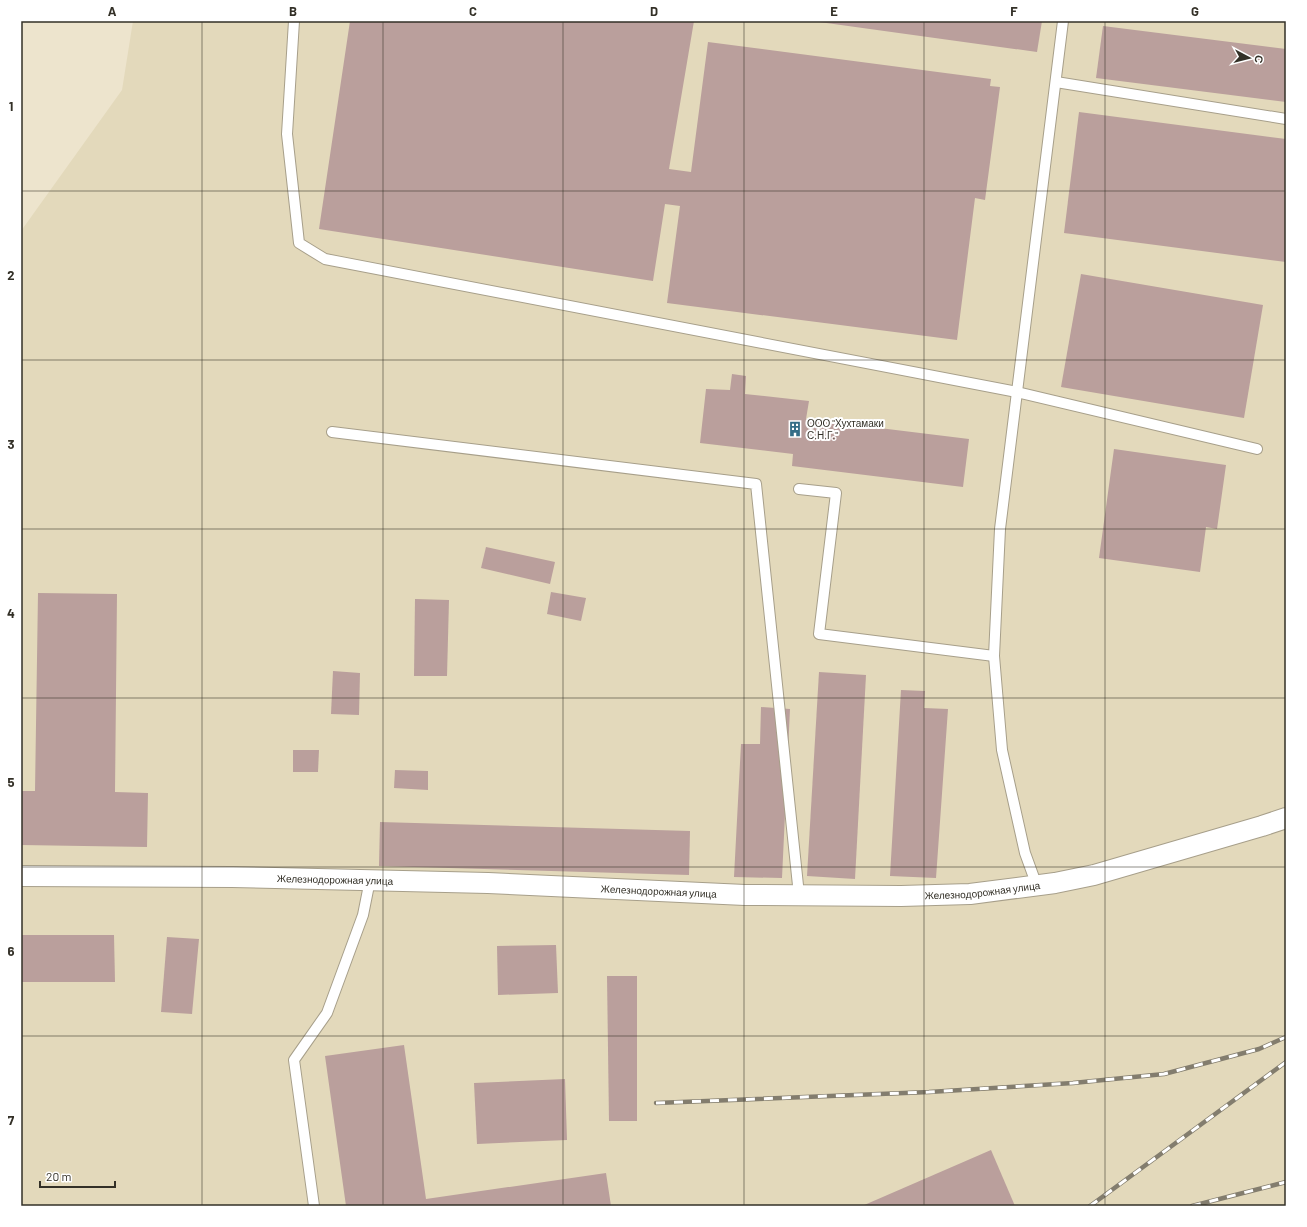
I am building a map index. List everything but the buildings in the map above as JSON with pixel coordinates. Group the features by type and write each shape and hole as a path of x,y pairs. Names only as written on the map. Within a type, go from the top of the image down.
{"street":[{"name":"Железнодорожная улица","path":"21,876 232,877 488,883 745,895 901,896 970,894 1036,886 1094,875 1286,818"}],"lane":[{"path":"294,21 287,134 299,243 325,259 1017,392 1257,449"},
{"path":"1036,886 1024,853 1002,750 994,656 1000,529 1063,21"},
{"path":"1056,82 1286,119"},
{"path":"332,432 756,484 799,895"},
{"path":"799,489 836,493 819,634 994,656"},
{"path":"314,1206 294,1060 327,1012 363,914 370,880"}],"shaded area":[{"path":"133,21 1286,21 1286,1206 21,1206 21,231 122,90"}],"railway":[{"path":"656,1103 929,1092 1073,1083 1164,1074 1259,1049 1286,1037"},
{"path":"1090,1206 1286,1062"},
{"path":"1192,1206 1286,1182"}],"place":[{"name":"ООО \"Хухтамаки С.Н.Г.\"","path":"795,429"}]}
